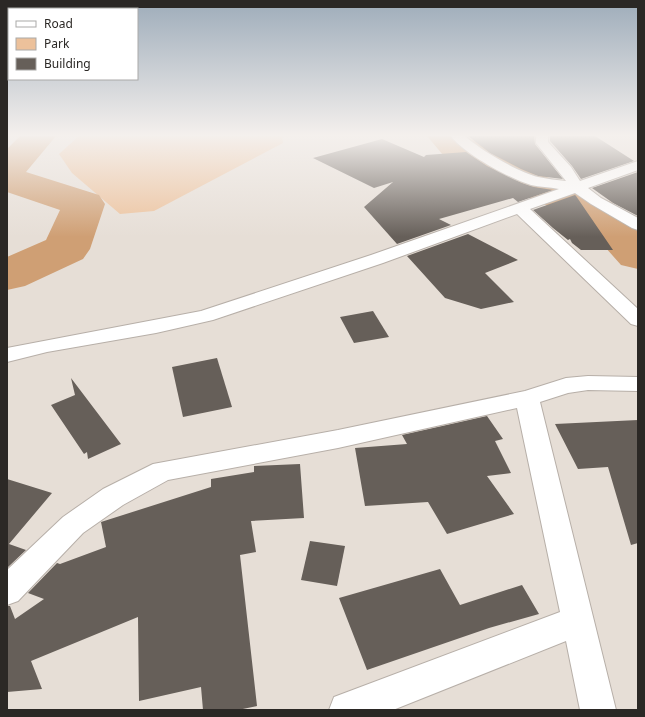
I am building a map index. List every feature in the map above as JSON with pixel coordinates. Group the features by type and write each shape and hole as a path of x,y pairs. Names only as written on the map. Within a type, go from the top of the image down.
{"street":[{"path":"509,169 534,181 571,189 596,201 638,225"},
{"path":"566,169 571,189"},
{"path":"7,355 206,316 377,259 540,199 626,169"},
{"path":"519,207 638,320"},
{"path":"7,591 73,525 113,497 162,471 338,439 528,398 566,386 588,383 638,384"},
{"path":"528,398 598,710"},
{"path":"348,710 578,620"}],"green space":[{"path":"70,169 233,169 154,211 120,214"}],"building":[{"path":"336,169 494,169 522,183 534,187 553,190 518,202 513,198 439,219 451,225 397,244 364,207 393,182 374,188"},
{"path":"522,169 555,169 563,179 538,176"},
{"path":"574,169 609,169 581,179"},
{"path":"638,172 638,216 613,203 592,188"},
{"path":"575,195 613,250 581,250 572,243 570,239 568,240 533,210"},
{"path":"468,234 518,260 485,273 514,302 481,309 445,298 407,256"},
{"path":"373,311 389,337 354,343 340,317"},
{"path":"217,358 232,407 183,417 172,367"},
{"path":"71,378 121,444 88,459 87,452 84,454 51,405 75,395"},
{"path":"487,416 503,439 495,441 511,473 487,476 514,514 447,534 428,502 365,506 355,448 407,444 402,435"},
{"path":"638,420 638,543 631,545 608,467 578,469 555,424"},
{"path":"300,464 304,518 251,521 256,552 240,555 257,706 238,710 203,710 201,687 139,701 138,617 31,661 42,689 7,692 7,606 10,606 15,619 44,599 28,593 57,563 60,564 106,547 101,522 211,487 211,479 254,472 254,466"},
{"path":"7,479 52,493 9,544 26,550 7,568"},
{"path":"310,541 345,546 337,586 301,580"},
{"path":"440,569 460,605 522,585 539,614 489,628 367,670 339,598"}],"waterway":[{"path":"499,169 517,179 596,211 638,255"},
{"path":"7,179 84,204 66,249 7,275"}]}
